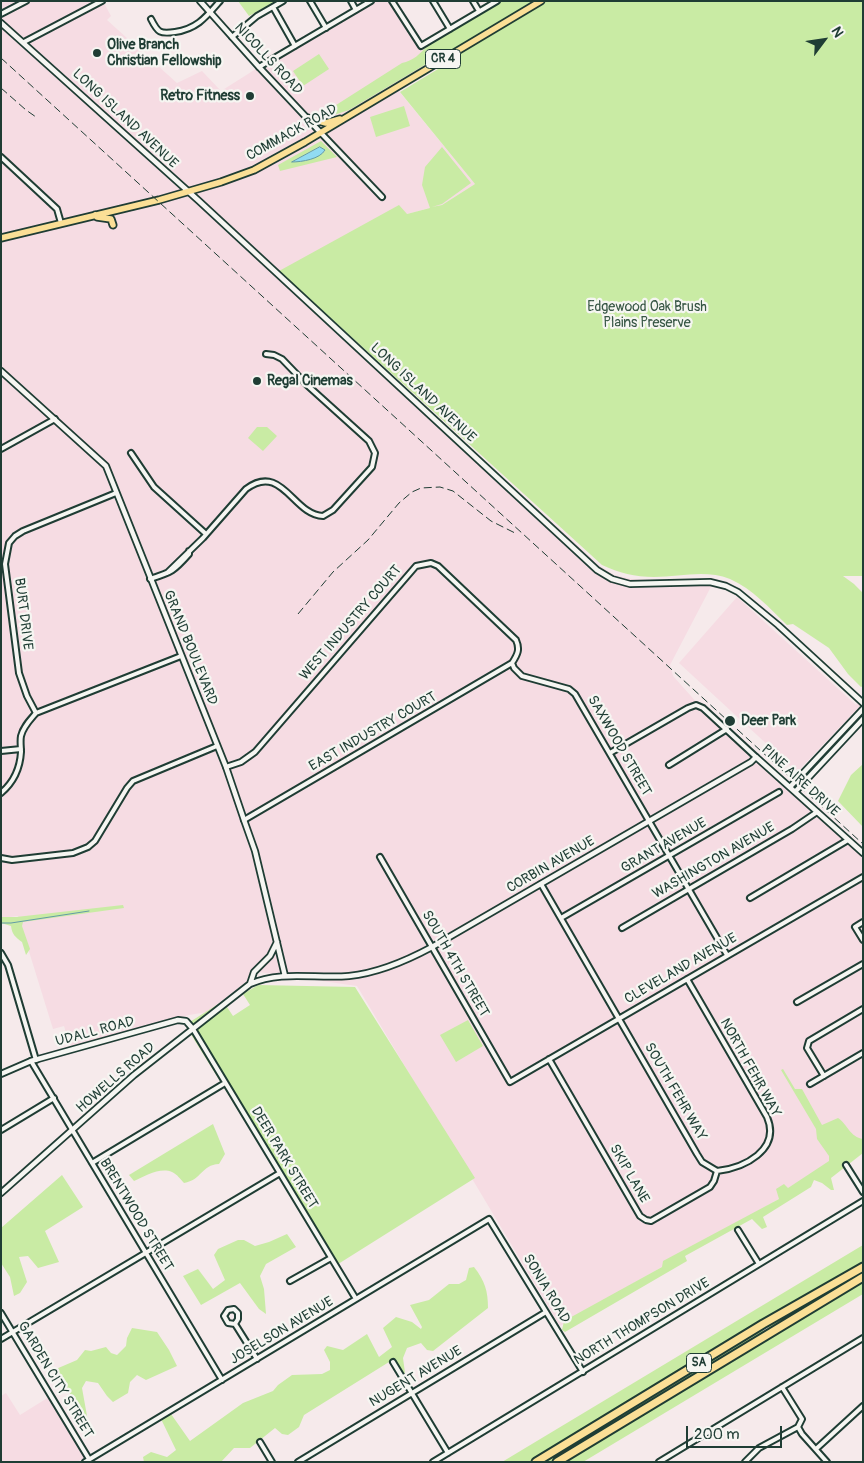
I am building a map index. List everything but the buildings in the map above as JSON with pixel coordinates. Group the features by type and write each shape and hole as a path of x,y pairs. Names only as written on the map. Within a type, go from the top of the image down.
{"highway":[{"name":"SA","path":"536,1462 775,1317 863,1267"},
{"name":"SA","path":"557,1462 863,1277"}],"main road":[{"name":"COMMACK ROAD","path":"1,238 157,200 246,173 280,157 322,133 541,1"},
{"path":"308,118 326,123 345,118"},
{"path":"95,215 98,218 105,217 111,220 113,225"}],"street":[{"path":"1,14 26,1"},
{"path":"24,42 102,1"},
{"name":"NICOLLS ROAD","path":"200,1 259,67 382,197"},
{"path":"151,18 157,30 164,34 189,29 220,1"},
{"path":"232,37 248,23 283,1"},
{"path":"310,1 326,28"},
{"path":"351,1 356,10"},
{"path":"259,67 371,1"},
{"path":"392,1 421,46 497,1"},
{"path":"433,1 450,29"},
{"path":"474,1 480,11"},
{"path":"273,7 295,46"},
{"name":"LONG ISLAND AVENUE","path":"1,23 188,191 597,570 612,579 630,584 710,582 726,586 738,592 778,625 863,703"},
{"path":"1,158 57,209 61,223"},
{"path":"150,579 175,569 189,554 189,551 246,489 253,484 260,482 279,485 312,514 322,516 329,513 372,467 375,453 369,441 307,385 282,358 266,354"},
{"name":"GRAND BOULEVARD","path":"1,371 106,466 226,767 254,851 285,976"},
{"path":"1,449 55,419"},
{"path":"131,453 154,487 206,534"},
{"name":"BURT DRIVE","path":"36,713 26,696 19,673 5,564 9,543 23,531 116,493"},
{"name":"WEST INDUSTRY COURT","path":"226,767 241,762 256,752 416,566 431,563 438,566 511,634 519,647 512,663"},
{"path":"1,793 8,788 17,774 23,730 36,713 181,656"},
{"name":"SAXWOOD STREET","path":"512,663 522,676 568,689 575,694 728,955"},
{"name":"EAST INDUSTRY COURT","path":"244,820 512,663"},
{"name":"PINE AIRE DRIVE","path":"610,753 690,707 699,706 704,708 863,853"},
{"path":"790,787 863,709"},
{"path":"795,792 863,719"},
{"path":"669,765 726,729"},
{"path":"1,858 18,860 80,851 95,841 133,781 217,746"},
{"path":"1,751 21,749"},
{"name":"CORBIN AVENUE","path":"250,984 264,979 285,976 350,976 401,964 650,822 751,762 756,757"},
{"name":"GRANT AVENUE","path":"561,918 779,792"},
{"name":"WASHINGTON AVENUE","path":"622,928 817,812"},
{"path":"750,898 848,840"},
{"name":"SOUTH 4TH STREET","path":"380,857 510,1082"},
{"name":"CLEVELAND AVENUE","path":"510,1082 863,877"},
{"name":"SOUTH FEHR WAY","path":"541,884 702,1162 717,1171"},
{"path":"863,922 855,927 863,940"},
{"path":"250,984 254,972 270,956 277,942"},
{"name":"BRENTWOOD STREET","path":"1,953 8,965 34,1061 92,1163 222,1380"},
{"path":"797,1002 863,964"},
{"name":"NORTH FEHR WAY","path":"687,979 767,1117 771,1129 769,1143 760,1153 736,1167 717,1171"},
{"name":"HOWELLS ROAD","path":"1,1193 134,1075 250,984"},
{"path":"824,1076 807,1048 807,1044 863,1009"},
{"name":"UDALL ROAD","path":"1,1074 34,1061 178,1020 186,1021 193,1028"},
{"name":"DEER PARK STREET","path":"193,1028 356,1299"},
{"path":"810,1084 863,1053"},
{"name":"SKIP LANE","path":"549,1059 640,1216 651,1221 704,1191 714,1181 717,1171"},
{"path":"92,1163 225,1083"},
{"path":"1,1130 54,1098"},
{"path":"846,1165 863,1192"},
{"path":"1,1339 280,1173"},
{"name":"NORTH THOMPSON DRIVE","path":"433,1462 863,1201"},
{"name":"JOSELSON AVENUE","path":"87,1460 489,1218"},
{"name":"SONIA ROAD","path":"489,1218 583,1372"},
{"path":"738,1230 759,1264"},
{"path":"290,1282 331,1258"},
{"name":"NUGENT AVENUE","path":"298,1462 546,1312"},
{"name":"GARDEN CITY STREET","path":"1,1313 87,1460"},
{"path":"235,1324 257,1359"},
{"path":"658,1462 863,1338"},
{"path":"393,1362 448,1453"},
{"path":"745,1462 760,1448 798,1427 802,1420 782,1387"},
{"path":"816,1449 863,1406"},
{"path":"798,1427 827,1462"},
{"path":"260,1442 272,1462"}],"shaded area":[{"path":"1,1 106,1 104,3 111,16 107,20 177,83 202,71 221,91 371,1 392,1 420,48 423,48 435,67 398,90 475,184 442,205 407,214 279,272 600,566 614,575 632,579 682,581 715,579 670,665 673,676 699,705 863,853 863,1150 560,1326 357,986 259,972 207,1012 189,1015 71,1048 64,1026 53,1029 18,916 1,918"},
{"path":"737,597 856,705 863,698 863,703 797,772 679,663"},
{"path":"6,1393 20,1415 49,1397 85,1457 77,1462 1,1462 1,1396"}],"green space":[{"path":"238,1 273,1 274,2 249,16"},
{"name":"Edgewood Oak Brush Plains Preserve","path":"502,1 863,1 863,576 843,576 863,593 863,686 861,687 848,674 829,648 793,624 787,625 753,593 730,579 711,574 664,577 640,576 602,565 279,271 399,205 407,214 430,208 422,185 425,167 442,147 471,183 442,204 432,207 442,205 475,184 400,92 438,69 433,60 349,110 328,117 322,114 402,63 413,59 428,45"},
{"path":"319,54 329,69 303,86 293,71"},
{"path":"404,106 410,126 376,137 370,117"},
{"path":"321,141 337,157 280,171 278,165","holes":["320,147 325,151 310,159 293,161"]},
{"path":"257,427 267,427 277,436 263,451 248,438"},
{"path":"863,764 863,827 838,801 851,775"},
{"path":"123,905 124,908 23,922 22,926 30,949 26,955 22,942 14,935 11,926 1,923 1,917"},
{"path":"258,985 355,987 475,1178 335,1266 185,1025 223,1001 233,1016 250,1005 243,994"},
{"path":"468,1020 483,1046 456,1062 440,1035"},
{"path":"783,1069 795,1089 802,1089 822,1125 838,1118 855,1136 863,1139 863,1153 831,1178 834,1190 814,1180 811,1187 763,1217 767,1227 762,1229 752,1219 685,1256 687,1261 565,1332 562,1330 564,1321 662,1267 663,1261 779,1199 776,1189 784,1184 788,1188 829,1161 829,1156 817,1139 816,1129 781,1070"},
{"path":"213,1124 225,1154 219,1164 208,1167 195,1179 184,1183 176,1174 167,1171 153,1173 134,1181 129,1175"},
{"path":"62,1175 83,1207 45,1231 59,1262 38,1268 28,1256 19,1257 27,1282 20,1293 14,1296 10,1277 1,1263 1,1228"},
{"path":"287,1234 296,1247 266,1264 260,1276 264,1289 266,1314 259,1309 240,1283 201,1305 183,1276 198,1269 213,1289 225,1280 214,1255 218,1249 238,1240 244,1240 255,1246"},
{"path":"863,1245 863,1264 531,1462 502,1462"},
{"path":"474,1267 485,1286 488,1308 433,1351 427,1350 421,1343 407,1348 403,1358 405,1373 397,1375 389,1362 304,1415 299,1427 288,1435 282,1434 275,1428 250,1448 234,1448 221,1462 144,1462 143,1457 151,1452 167,1457 176,1450 161,1419 171,1414 190,1441 243,1403 273,1391 292,1375 322,1374 330,1370 330,1362 324,1350 327,1346 343,1350 367,1334 379,1357 392,1347 383,1328 396,1317 412,1322 421,1329 422,1327 410,1305 429,1300 449,1284 459,1284 466,1280 469,1268"},
{"path":"863,1270 863,1276 770,1328 767,1327"},
{"path":"863,1281 863,1294 583,1462 564,1462"},
{"path":"132,1328 157,1332 177,1366 146,1380 137,1375 130,1382 128,1393 113,1402 98,1383 86,1381 82,1388 89,1427 56,1369 77,1360 85,1350 91,1351 106,1347 111,1353 117,1355 126,1346 127,1338"},
{"path":"762,1330 764,1331 749,1340 751,1343 552,1462 540,1462 744,1340"}],"water":[{"path":"320,147 325,150 319,156 306,161 292,162"}],"waterway":[{"path":"1,923 89,911"}],"railway":[{"path":"1,58 863,844"},
{"path":"1,88 36,117"},
{"path":"298,614 333,572 368,540 399,503 412,492 421,488 440,487 453,491 491,521 517,534"}],"place":[{"name":"Olive Branch Christian Fellowship","path":"97,53"},
{"name":"Retro Fitness","path":"250,96"},
{"name":"Regal Cinemas","path":"257,381"},
{"name":"Deer Park","path":"730,721"}]}
